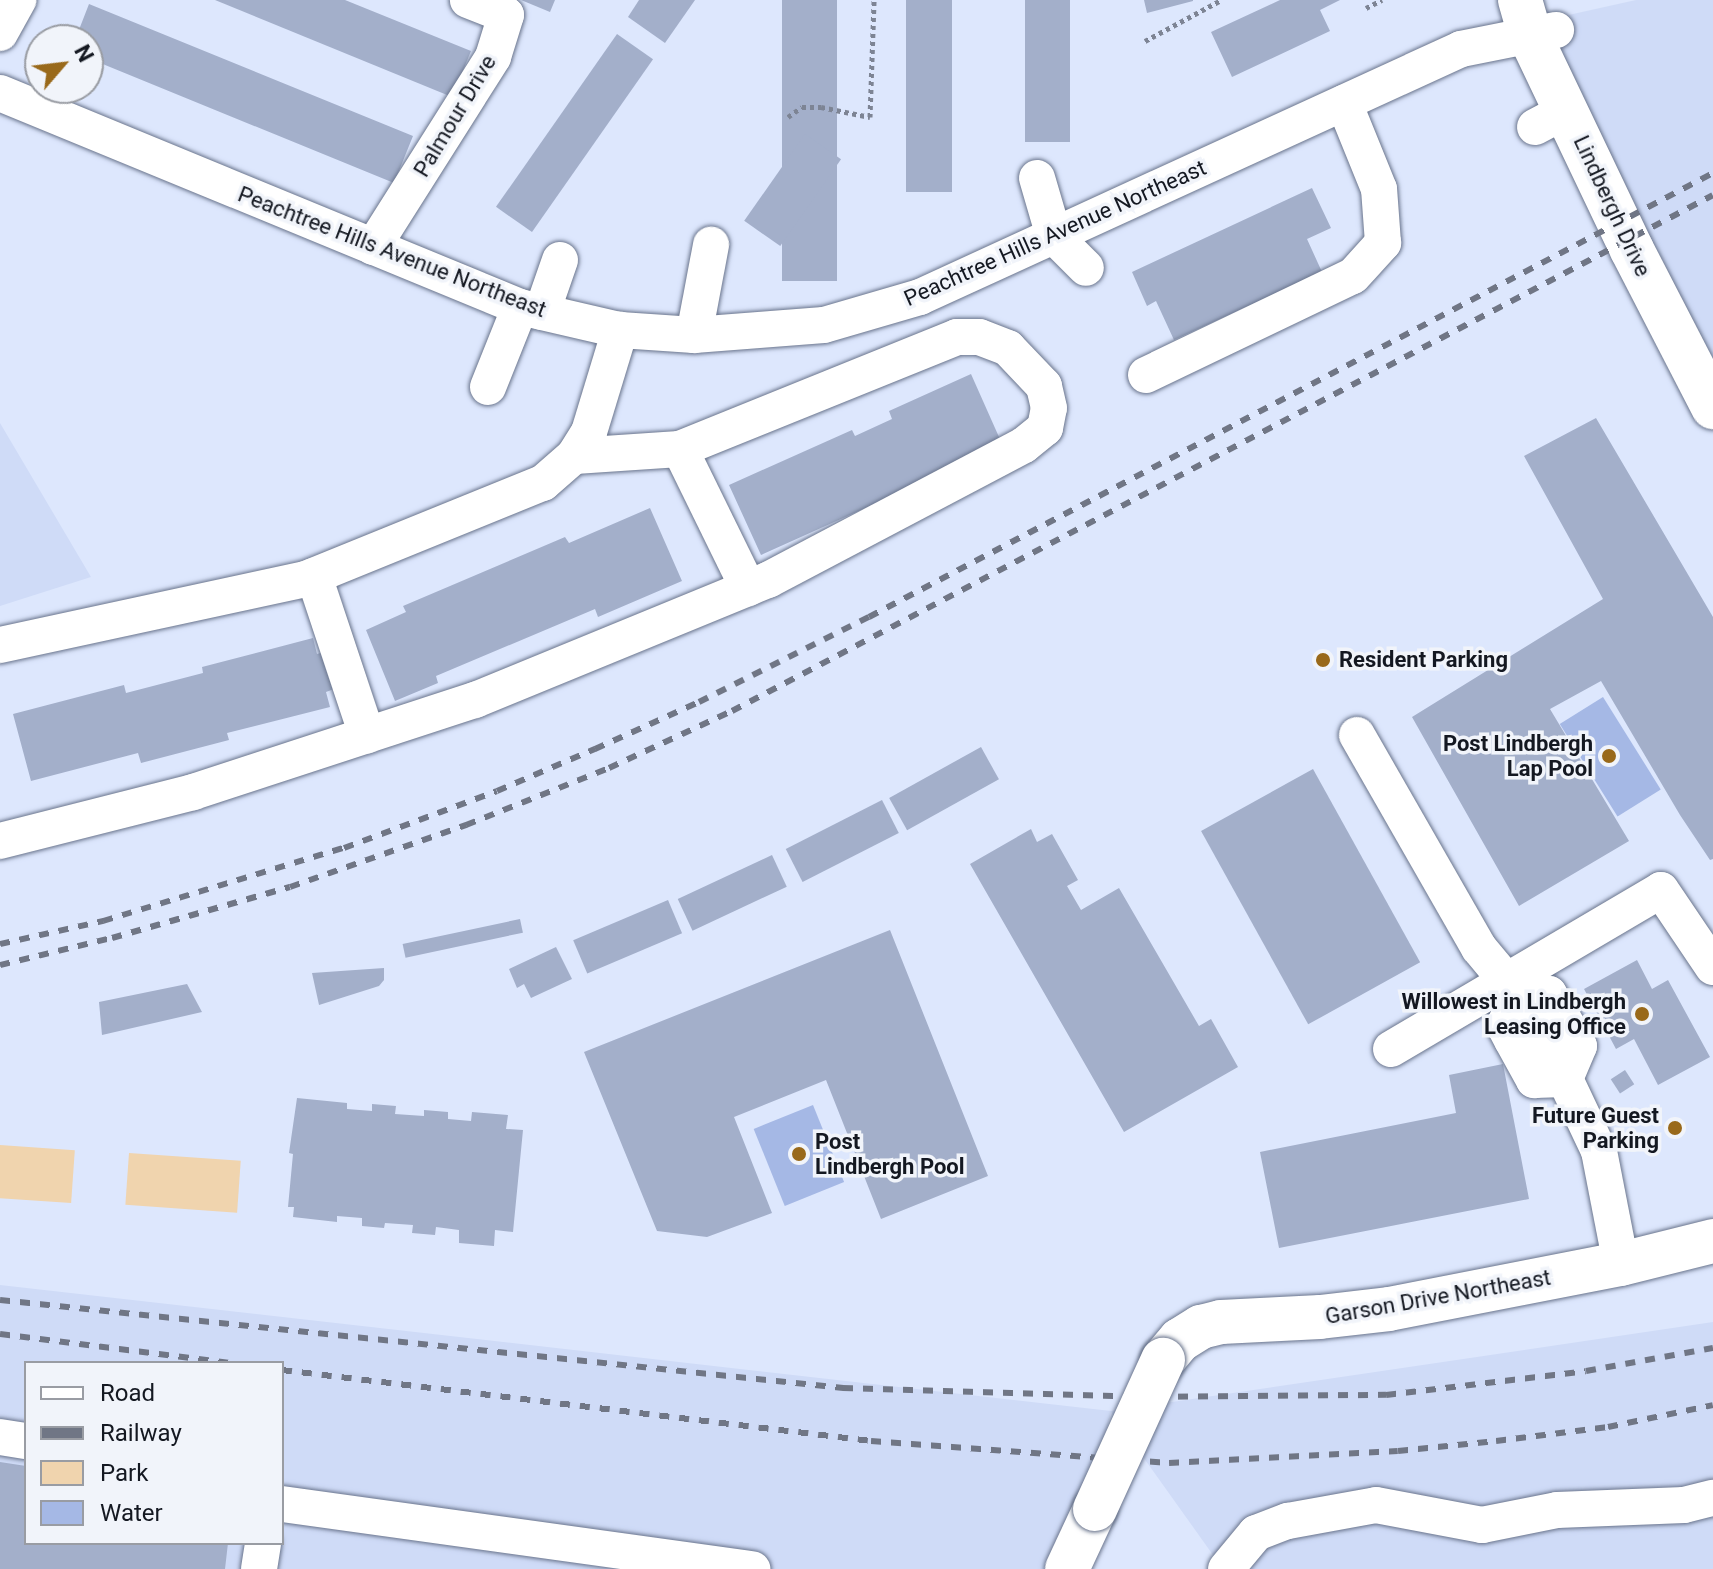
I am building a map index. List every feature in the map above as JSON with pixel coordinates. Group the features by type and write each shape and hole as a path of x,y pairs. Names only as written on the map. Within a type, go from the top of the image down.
{"main road":[{"name":"Lindbergh Drive","path":"1536,22 1551,118 1632,250 1713,407"},
{"name":"Garson Drive Northeast","path":"1067,1569 1163,1360 1180,1340 1201,1327 1221,1322 1320,1317 1389,1309 1621,1264 1713,1241"}],"street":[{"path":"0,33 18,0"},
{"name":"Palmour Drive","path":"373,247 493,57 506,15 468,0"},
{"name":"Peachtree Hills Avenue Northeast","path":"0,93 531,309 620,330 694,335 824,325 920,297 1461,49 1536,22"},
{"path":"1146,375 1353,276 1383,243 1379,189 1344,103"},
{"path":"1037,178 1054,236 1086,268"},
{"path":"694,335 711,245"},
{"path":"488,387 560,260"},
{"path":"0,645 314,576 543,483 574,456 589,432 620,330"},
{"path":"0,841 193,792 475,700 748,588 1024,445 1045,428 1049,408 1044,386 1008,348 979,337 957,337 680,449 574,456"},
{"path":"680,449 748,588"},
{"path":"314,576 367,735"},
{"path":"1357,735 1479,948 1513,988 1549,994 1579,1046 1565,1079 1599,1151 1621,1264"},
{"path":"1391,1049 1513,988 1661,890 1713,967"},
{"path":"1513,988 1504,1025 1534,1080 1565,1079"},
{"path":"0,1437 24,1441"},
{"path":"1226,1569 1256,1533 1288,1521 1376,1505 1482,1525 1557,1510 1684,1505 1713,1498"},
{"path":"284,1504 753,1569"},
{"path":"259,1569 263,1545"}],"path":[{"path":"788,117 802,107 821,107 870,117 874,0"},
{"path":"1145,41 1221,0"},
{"path":"1366,8 1382,0"}],"shaded area":[{"path":"1636,0 1713,0 1713,381 1528,24"},
{"path":"0,423 91,577 0,606"},
{"path":"0,1285 1111,1411 1713,1322 1713,1569 1223,1569 1111,1412 1071,1569 0,1569"}],"green space":[{"path":"0,1145 75,1150 71,1203 0,1198"},
{"path":"129,1153 241,1161 237,1213 125,1205"}],"water":[{"name":"Post Lindbergh Lap Pool","path":"1603,697 1661,789 1618,816 1560,724"},
{"name":"Post Lindbergh Pool","path":"813,1105 844,1182 785,1206 754,1129"}],"building":[{"path":"215,0 345,0 471,51 452,97"},
{"path":"521,0 555,0 550,12"},
{"path":"639,0 695,0 665,43 628,17"},
{"path":"782,0 837,0 837,281 782,281"},
{"path":"906,0 952,0 952,192 906,192"},
{"path":"1025,0 1070,0 1070,142 1025,142"},
{"path":"1144,0 1193,0 1193,1 1147,13"},
{"path":"1280,0 1340,0 1320,10 1330,31 1232,77 1211,32"},
{"path":"89,4 413,136 394,183 104,65 104,24 81,24"},
{"path":"617,34 653,59 532,232 496,207"},
{"path":"805,134 841,159 780,246 744,221"},
{"path":"1312,188 1331,228 1307,239 1322,272 1174,340 1156,301 1147,306 1132,272"},
{"path":"971,374 1003,446 761,555 729,485 852,430 855,436 892,419 889,411"},
{"path":"1596,418 1713,617 1713,859 1710,860 1680,815 1601,681 1550,709 1629,841 1519,906 1412,717 1603,599 1524,456"},
{"path":"650,508 682,581 598,617 595,609 436,676 438,683 395,701 366,630 406,612 403,606 565,537 569,543"},
{"path":"313,638 317,654 324,652 334,689 326,692 330,707 227,733 229,740 141,763 138,753 31,781 13,714 124,685 126,693 203,673 202,667"},
{"path":"981,747 999,779 907,830 889,798"},
{"path":"1313,769 1420,962 1308,1024 1201,831"},
{"path":"882,800 899,833 803,882 786,849"},
{"path":"1031,829 1037,842 1052,834 1078,880 1067,886 1081,910 1119,888 1199,1026 1211,1019 1238,1067 1124,1132 970,864"},
{"path":"772,855 787,887 693,931 678,899"},
{"path":"668,900 682,933 587,973 573,940"},
{"path":"520,919 523,933 406,958 403,944"},
{"path":"890,930 988,1176 881,1219 826,1080 734,1117 772,1213 707,1237 657,1231 584,1052"},
{"path":"556,947 572,979 531,998 524,984 517,988 509,969"},
{"name":"Willowest in Lindbergh Leasing Office","path":"1637,960 1652,989 1668,980 1710,1057 1658,1085 1634,1039 1616,1049 1584,989"},
{"path":"384,968 384,980 379,986 319,1005 312,973"},
{"path":"187,984 202,1012 102,1035 99,1002"},
{"path":"1503,1064 1529,1199 1279,1248 1260,1152 1456,1113 1449,1075"},
{"path":"1625,1070 1634,1084 1620,1094 1611,1079"},
{"path":"297,1098 347,1103 347,1109 372,1111 372,1104 396,1106 395,1114 424,1116 424,1110 448,1112 448,1119 471,1121 472,1112 508,1115 506,1129 523,1130 513,1232 495,1230 494,1246 459,1243 459,1230 436,1227 435,1235 412,1233 413,1225 385,1223 384,1228 362,1226 362,1218 337,1216 337,1222 293,1217 294,1207 288,1207 293,1154 289,1153"},
{"path":"0,1462 24,1466 24,1545 228,1545 225,1569 0,1569"}],"railway":[{"path":"0,944 103,921 344,848 497,791 595,749 699,702 869,617 1713,173"},
{"path":"0,965 112,938 290,887 466,825 609,768 732,711 1713,195"},
{"path":"0,1300 843,1388 1138,1397 1386,1395 1586,1371 1713,1348"},
{"path":"0,1334 212,1361"},
{"path":"284,1370 871,1441 1169,1463 1398,1451 1496,1441 1608,1427 1713,1405"}],"place":[{"name":"Resident Parking","path":"1323,660"},
{"name":"Post Lindbergh Lap Pool","path":"1609,756"},
{"name":"Willowest in Lindbergh Leasing Office","path":"1642,1014"},
{"name":"Future Guest Parking","path":"1675,1128"},
{"name":"Post Lindbergh Pool","path":"799,1154"}]}
